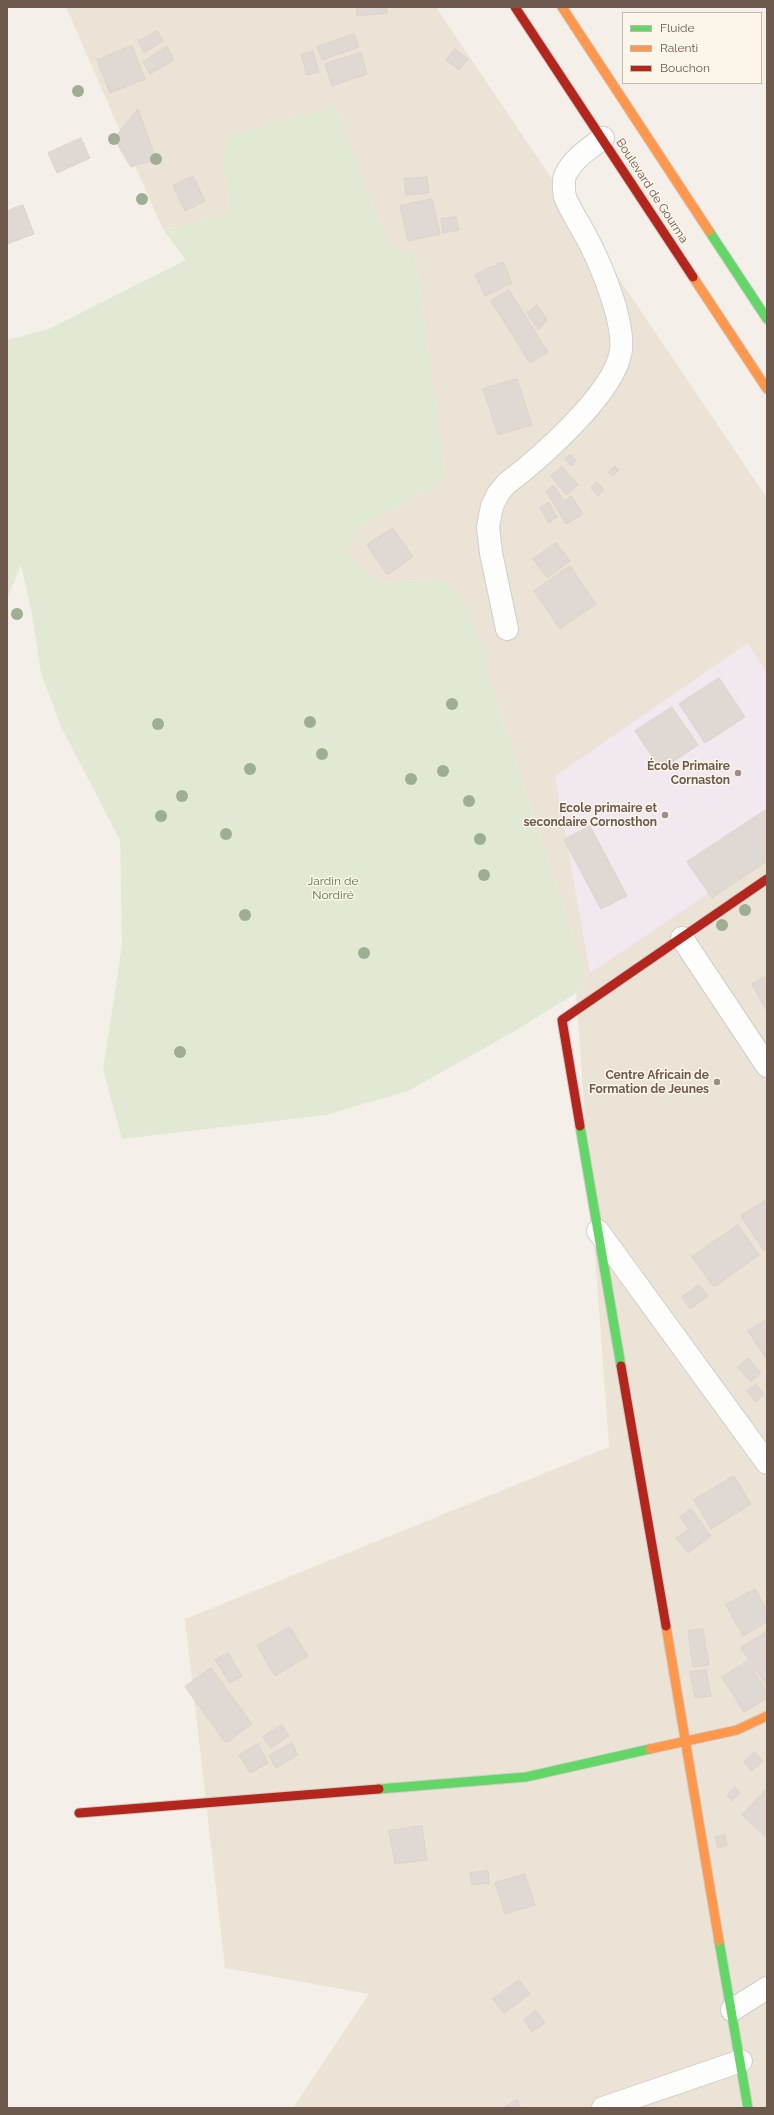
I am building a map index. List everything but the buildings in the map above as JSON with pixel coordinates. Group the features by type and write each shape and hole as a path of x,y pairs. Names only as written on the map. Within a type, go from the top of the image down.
{"main road":[{"name":"Boulevard de Gourma","path":"515,7 603,138 767,389"},
{"path":"562,7 767,318"},
{"path":"748,2108 562,1020 767,879"},
{"path":"79,1813 526,1777 737,1730 767,1716"}],"street":[{"path":"507,629 488,533 492,506 498,494 506,484 584,413 600,393 614,370 621,350 621,328 606,281 565,196 564,177 572,164 580,155 603,138"},
{"path":"682,938 767,1066"},
{"path":"598,1231 767,1463"},
{"path":"732,2010 767,1988"},
{"path":"602,2108 741,2061"}],"shaded area":[{"path":"66,7 436,7 767,498 767,2108 293,2108 369,1994 225,1968 185,1619 609,1447 576,993 586,975 492,688 481,643 436,578 378,584 347,552 359,528 446,479 415,256 387,242 335,106 230,137 223,158 230,214 163,230"},
{"name":"Ecole primaire et secondaire Cornosthon","path":"748,643 767,673 767,854 590,973 555,776"}],"green space":[{"name":"Jardin de Nordiré","path":"335,106 387,242 415,256 446,479 359,528 347,552 378,584 436,578 460,594 481,643 492,688 586,975 576,993 515,1031 408,1091 326,1115 122,1139 103,1070 122,945 120,840 62,729 41,673 32,614 21,565 7,598 7,340 49,329 186,260 163,230 230,214 223,158 229,137"}],"traffic: fast":[{"path":"709,231 767,319"},
{"path":"580,1126 621,1366"},
{"path":"379,1789 526,1777 650,1749"},
{"path":"719,1941 748,2108"}],"traffic: slow":[{"path":"562,7 709,231"},
{"path":"693,277 767,389"},
{"path":"666,1626 719,1941"},
{"path":"650,1749 737,1730 767,1716"}],"traffic: jam":[{"path":"515,7 693,277"},
{"path":"580,1126 562,1020 767,879"},
{"path":"621,1366 666,1626"},
{"path":"79,1813 379,1789"}],"place":[{"name":"École Primaire Cornaston","path":"738,773"},
{"name":"Ecole primaire et secondaire Cornosthon","path":"665,815"},
{"name":"Centre Africain de Formation de Jeunes","path":"717,1082"}]}
